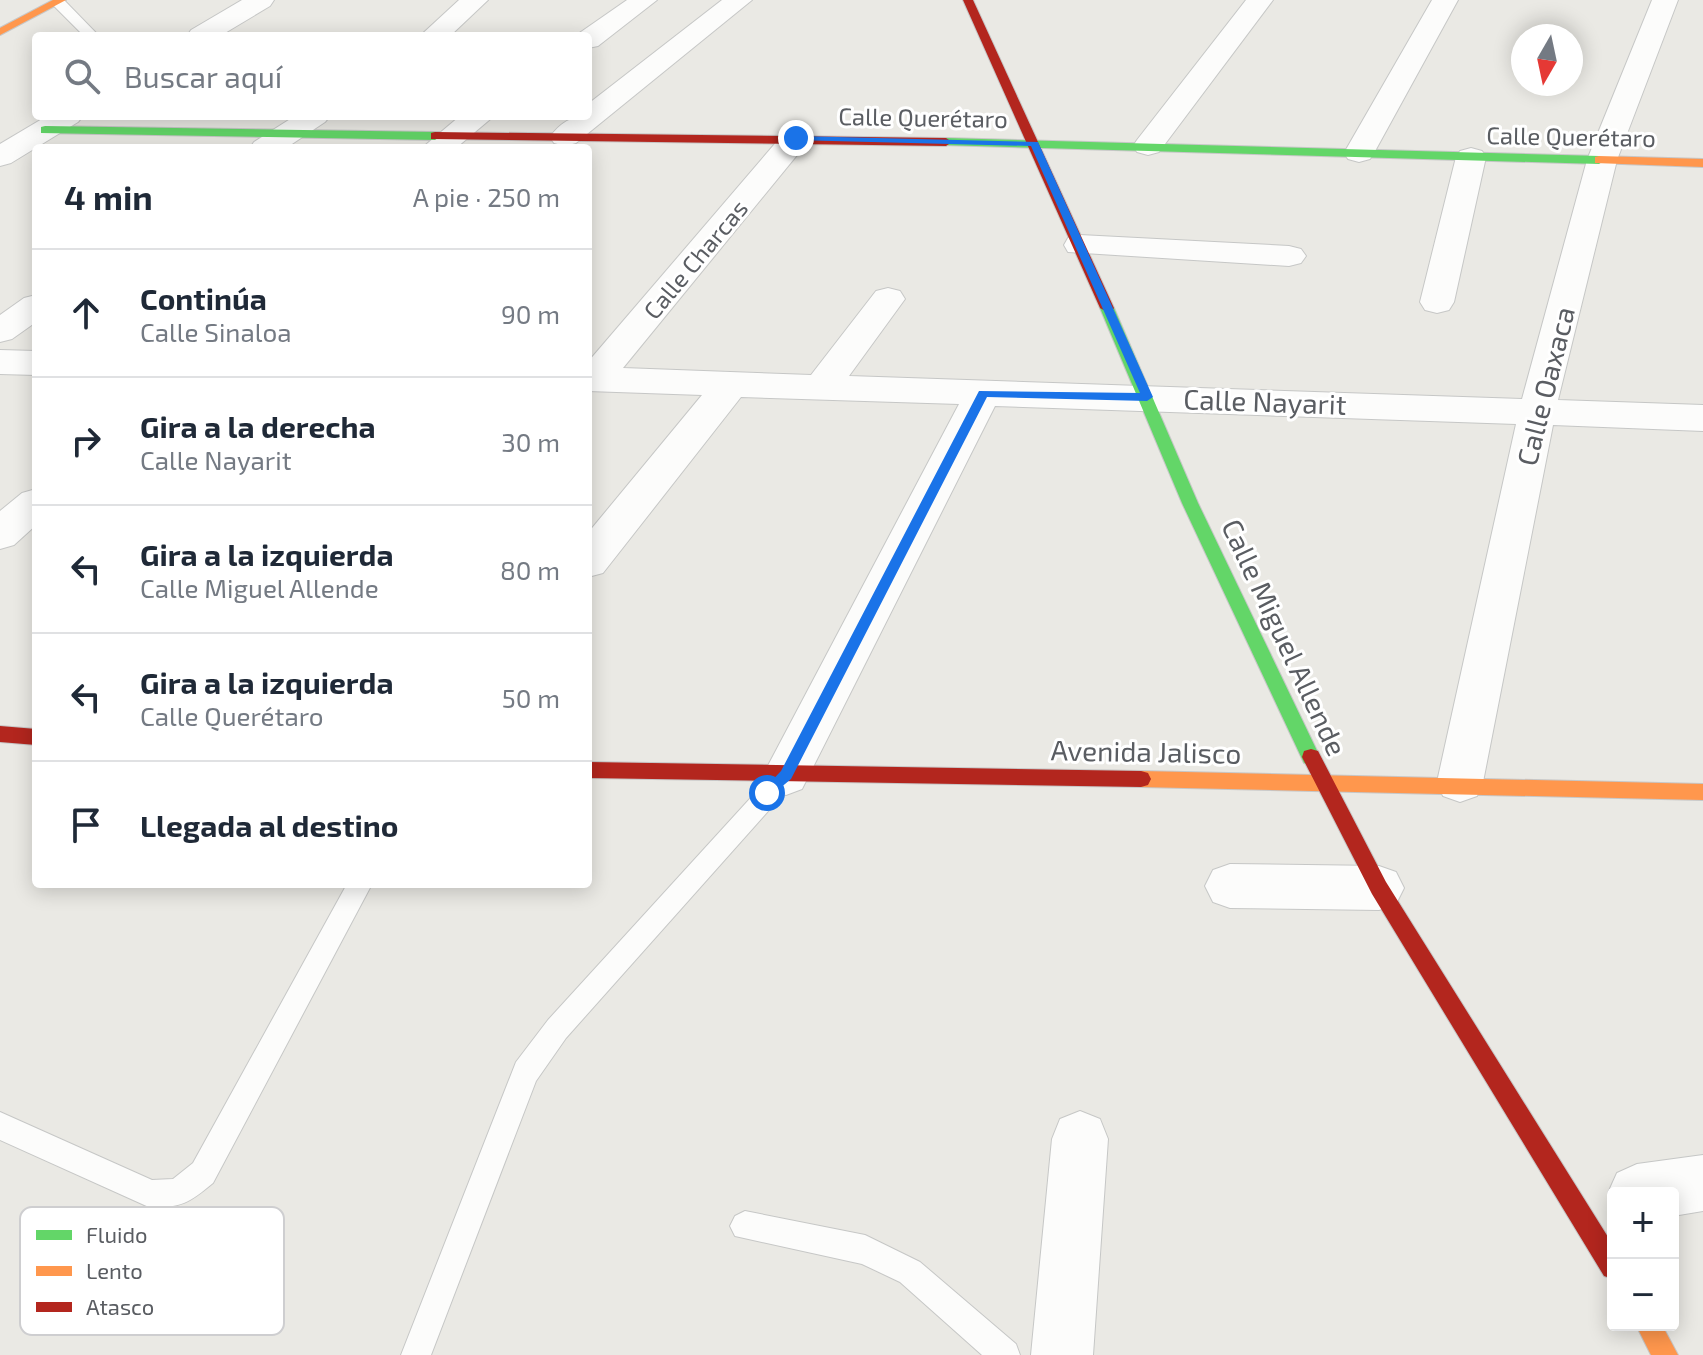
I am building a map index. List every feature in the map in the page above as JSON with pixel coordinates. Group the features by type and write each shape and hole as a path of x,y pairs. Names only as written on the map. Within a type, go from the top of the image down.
{"street":[{"path":"208,32 261,0"},
{"path":"439,32 475,0"},
{"path":"592,37 644,0"},
{"path":"592,116 739,0"},
{"name":"Calle Miguel Allende","path":"968,0 1035,143 1147,397 1190,503 1322,781 1379,888 1594,1199 1611,1259"},
{"path":"1148,146 1260,0"},
{"path":"1359,153 1445,0"},
{"name":"Calle Oaxaca","path":"1460,782 1537,411 1602,160 1665,0"},
{"path":"0,32 59,1"},
{"path":"274,142 309,120"},
{"path":"443,142 473,120"},
{"path":"565,137 587,120"},
{"path":"0,157 57,123"},
{"name":"Calle Querétaro","path":"57,123 274,142 443,142 565,137 796,138 1703,163"},
{"name":"Calle Charcas","path":"592,378 796,138"},
{"path":"1437,302 1471,157"},
{"path":"1080,245 1289,256"},
{"path":"822,386 888,299"},
{"path":"0,331 32,309"},
{"path":"0,362 32,363"},
{"name":"Calle Nayarit","path":"592,379 1703,418"},
{"path":"592,557 730,385"},
{"path":"786,775 983,393"},
{"path":"0,534 32,506"},
{"path":"0,734 32,737"},
{"name":"Avenida Jalisco","path":"592,770 1460,782 1703,792"},
{"path":"1230,886 1379,888"},
{"path":"1062,1355 1080,1139"},
{"path":"1677,1187 1703,1183"},
{"path":"1651,1331 1665,1355"}],"lane":[{"path":"59,1 88,32"},
{"path":"416,1355 526,1072 557,1029 786,775"},
{"path":"0,1126 151,1194 178,1193 203,1173 358,888"},
{"path":"745,1226 865,1250 910,1272 1005,1355"}],"traffic: fast":[{"path":"45,130 435,136"},
{"path":"946,142 1599,160"},
{"path":"1107,308 1190,503 1311,757"}],"traffic: slow":[{"path":"0,32 61,0"},
{"path":"1599,160 1703,163"},
{"path":"1141,779 1703,792"},
{"path":"1651,1331 1665,1355"}],"traffic: jam":[{"path":"968,0 1107,308"},
{"path":"435,136 946,142"},
{"path":"0,734 32,737"},
{"path":"1311,757 1379,888 1608,1259"},
{"path":"592,770 1141,779"}],"route":[{"path":"767,793 786,775 983,393 1147,397 1035,143 796,138"}]}
